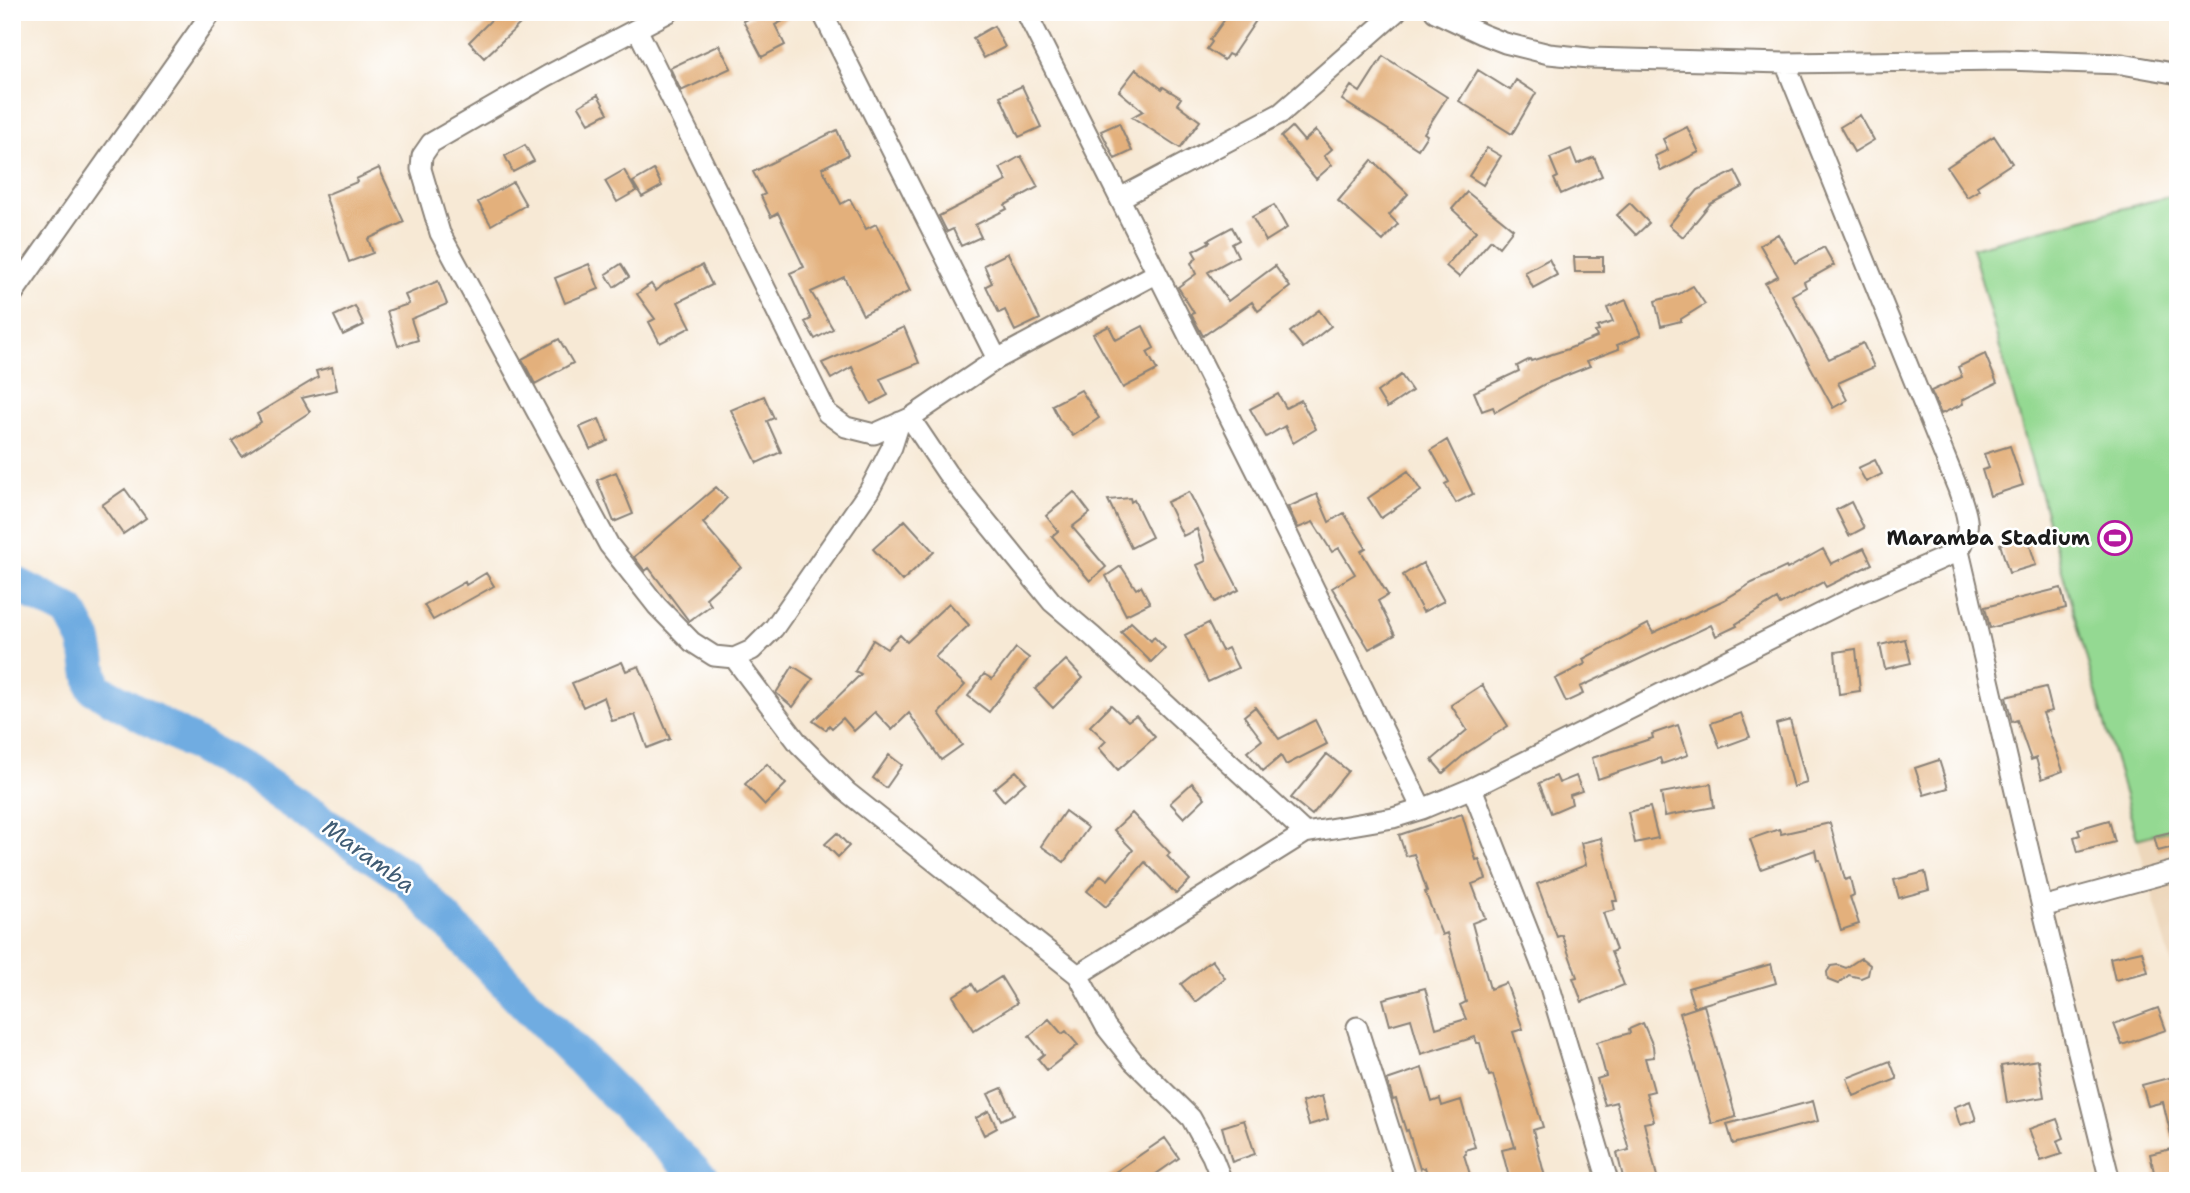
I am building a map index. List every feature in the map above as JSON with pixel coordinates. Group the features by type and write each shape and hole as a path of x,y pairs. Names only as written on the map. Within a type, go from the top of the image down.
{"street":[{"path":"12,295 212,12"},
{"path":"669,12 547,76 431,143 422,156 421,169 440,233 609,545 657,606 692,642 714,656 734,658 752,650 774,628 869,491 905,420"},
{"path":"822,12 997,359"},
{"path":"1026,12 1422,808"},
{"path":"1120,198 1281,113 1396,12"},
{"path":"1435,12 1482,34 1549,54 1589,58 1785,63 2005,60 2122,64 2178,74"},
{"path":"637,29 827,413 846,426 874,434 905,420 997,359 1157,273"},
{"path":"1078,975 1305,833 1393,818 1472,788 1850,599 1959,551 1967,538 1968,521 1958,489 1785,63"},
{"path":"905,420 1052,602 1305,833"},
{"path":"1959,551 2042,907 2110,1181"},
{"path":"734,658 799,744 847,792 1078,975 1106,1027 1133,1061 1191,1118 1222,1181"},
{"path":"1472,788 1549,984 1608,1181"},
{"path":"2042,907 2178,870"},
{"path":"1357,1027 1406,1181"}],"shaded area":[{"path":"2178,828 2178,987 2137,839"}],"green space":[{"name":"Maramba Stadium","path":"2178,194 2178,828 2137,839 1972,248"}],"building":[{"path":"499,12 509,12 520,24 484,58 469,42"},
{"path":"760,12 800,12 775,25 785,45 762,57 743,21"},
{"path":"1230,12 1258,12 1254,18 1257,19 1232,56 1228,54 1224,60 1207,49 1212,42 1210,40"},
{"path":"994,26 1005,47 984,58 973,38"},
{"path":"719,45 731,68 681,91 670,68"},
{"path":"1383,56 1447,97 1424,133 1427,135 1418,149 1342,100 1351,86 1360,92"},
{"path":"1136,69 1162,89 1163,87 1181,98 1177,104 1200,121 1180,148 1132,117 1143,111 1119,91"},
{"path":"1478,70 1510,90 1516,80 1536,93 1512,134 1459,101"},
{"path":"1022,86 1041,127 1019,137 1000,96"},
{"path":"598,95 608,113 589,123 579,106"},
{"path":"1860,115 1874,140 1854,152 1840,127"},
{"path":"1119,123 1132,151 1115,159 1101,131"},
{"path":"1292,127 1304,141 1316,130 1332,149 1324,156 1332,165 1316,179 1281,137"},
{"path":"1687,127 1699,152 1661,171 1655,156 1668,150 1663,139"},
{"path":"837,130 848,155 822,168 841,204 850,199 866,229 876,224 910,291 863,315 844,277 811,292 833,329 815,339 805,322 811,319 790,273 804,267 778,213 771,217 761,196 765,194 753,172"},
{"path":"1994,136 2012,163 1977,186 1979,190 1967,197 1947,167"},
{"path":"525,145 534,161 513,172 505,156"},
{"path":"1487,148 1501,156 1483,185 1469,176"},
{"path":"1571,149 1577,164 1594,157 1602,176 1561,194 1554,179 1558,177 1550,158"},
{"path":"1021,156 1038,187 1005,205 1007,209 975,225 981,237 961,246 953,229 947,232 939,216 1007,181 1000,168"},
{"path":"1372,160 1408,194 1389,215 1398,224 1383,241 1338,201"},
{"path":"379,168 404,222 368,239 373,253 349,262 325,195 357,182 356,179"},
{"path":"624,170 636,191 617,202 605,181"},
{"path":"654,170 662,186 642,197 633,182"},
{"path":"1735,171 1743,187 1710,204 1683,237 1669,225 1698,190"},
{"path":"513,182 526,205 491,225 478,202"},
{"path":"1467,192 1513,229 1499,247 1491,240 1459,277 1446,266 1476,231 1452,209"},
{"path":"1630,203 1649,223 1636,235 1617,215"},
{"path":"1274,205 1287,228 1266,241 1252,217"},
{"path":"1232,227 1239,240 1232,244 1238,256 1208,272 1228,301 1275,266 1290,287 1258,311 1252,302 1203,336 1191,314 1194,313 1178,287 1196,274 1191,263 1197,258 1193,251"},
{"path":"1778,234 1795,263 1824,247 1834,265 1804,282 1806,287 1792,295 1829,359 1863,343 1874,367 1838,383 1847,400 1833,408 1765,283 1778,276 1760,245"},
{"path":"1008,253 1040,319 1015,331 1005,310 999,313 986,286 992,283 984,265"},
{"path":"1574,257 1603,257 1603,272 1575,272"},
{"path":"1549,259 1557,275 1533,288 1525,272"},
{"path":"589,264 599,289 565,303 555,278"},
{"path":"621,264 629,277 614,287 606,274"},
{"path":"702,265 712,285 678,302 691,327 660,343 649,322 655,319 637,294 651,284 656,291 664,284"},
{"path":"438,281 447,304 411,319 418,340 398,346 387,311 409,304 405,295"},
{"path":"1693,286 1705,304 1681,321 1661,326 1655,301 1679,294"},
{"path":"1626,300 1641,335 1617,345 1619,349 1587,361 1590,366 1545,384 1495,412 1493,407 1482,411 1474,392 1519,371 1517,366 1530,359 1531,361 1568,349 1597,337 1597,327 1613,322 1607,308"},
{"path":"355,306 364,325 343,335 334,316"},
{"path":"1319,310 1331,326 1303,348 1290,332"},
{"path":"1109,326 1116,340 1143,326 1154,348 1147,352 1157,370 1123,388 1093,334"},
{"path":"904,327 919,363 880,379 888,395 871,404 852,367 831,379 822,363"},
{"path":"559,339 573,363 535,384 522,359"},
{"path":"1985,354 1997,383 1941,414 1931,391 1962,377 1958,367"},
{"path":"332,367 337,390 302,398 310,412 242,456 232,441 261,422 257,414 318,377 316,371"},
{"path":"1401,375 1412,391 1387,408 1377,392"},
{"path":"1081,390 1099,418 1073,436 1052,405"},
{"path":"1278,394 1286,408 1301,400 1316,429 1293,443 1285,426 1266,437 1250,409"},
{"path":"764,396 774,418 767,421 781,452 757,463 731,410"},
{"path":"599,419 608,441 590,449 580,427"},
{"path":"1447,440 1473,494 1456,503 1445,484 1449,482 1431,450"},
{"path":"2010,446 2023,485 1990,496 1982,470 1989,468 1984,454"},
{"path":"1875,460 1882,474 1866,482 1858,468"},
{"path":"1408,471 1421,491 1381,518 1368,498"},
{"path":"616,472 633,514 614,522 597,480"},
{"path":"716,487 727,498 703,523 741,567 706,598 711,605 689,621 649,568 645,571 634,557"},
{"path":"125,489 146,518 123,534 102,505"},
{"path":"1074,492 1090,513 1072,527 1106,567 1090,581 1052,536 1058,531 1046,516"},
{"path":"1189,492 1239,590 1215,602 1197,565 1206,561 1197,529 1183,536 1167,502"},
{"path":"1317,494 1329,522 1344,513 1366,548 1361,551 1388,595 1378,601 1395,635 1369,649 1332,588 1355,574 1339,548 1332,552 1313,522 1298,528 1288,507"},
{"path":"1130,498 1131,502 1134,500 1152,537 1131,548 1108,500"},
{"path":"1851,502 1864,528 1849,536 1836,510"},
{"path":"905,520 934,552 902,581 873,549"},
{"path":"2027,536 2036,565 2009,573 2000,544"},
{"path":"1864,548 1872,564 1826,587 1823,582 1780,605 1777,599 1736,624 1737,626 1716,636 1711,625 1580,687 1583,694 1566,702 1555,679 1585,664 1583,659 1648,624 1653,633 1823,549 1831,564"},
{"path":"1423,563 1444,601 1423,612 1403,575"},
{"path":"1121,566 1136,589 1141,586 1150,603 1126,615 1106,576"},
{"path":"486,573 494,586 433,620 424,605"},
{"path":"2061,588 2066,608 1990,628 1985,607"},
{"path":"949,603 969,625 935,657 965,685 939,713 962,745 941,760 909,713 892,730 875,712 854,731 843,718 832,728 829,725 826,730 813,721 861,674 855,671 873,640 887,649 900,635 907,642"},
{"path":"1131,622 1151,641 1154,637 1165,648 1151,662 1121,632"},
{"path":"1208,623 1222,651 1228,648 1238,668 1208,682 1185,635"},
{"path":"1905,639 1911,663 1885,669 1880,645"},
{"path":"1016,648 1029,658 989,712 968,696 984,674 992,679"},
{"path":"1856,649 1860,691 1839,694 1835,652"},
{"path":"1066,660 1083,678 1053,708 1035,689"},
{"path":"622,662 626,671 639,666 670,739 647,748 635,715 612,721 604,697 583,707 572,683"},
{"path":"793,666 813,679 793,707 776,693"},
{"path":"1482,685 1508,726 1465,754 1443,773 1432,760 1467,730 1451,705"},
{"path":"2046,687 2052,711 2043,713 2063,771 2042,779 2036,758 2031,760 2017,720 2012,722 2006,697"},
{"path":"1111,705 1128,721 1136,715 1155,737 1118,770 1099,748 1106,741 1090,726"},
{"path":"1255,707 1279,739 1315,720 1327,744 1286,765 1281,756 1263,771 1247,752 1262,740 1244,716"},
{"path":"1741,713 1750,737 1720,748 1711,723"},
{"path":"1790,720 1807,783 1793,787 1776,724"},
{"path":"1678,725 1688,755 1662,764 1660,758 1598,779 1592,758 1653,738 1652,734"},
{"path":"1327,754 1348,771 1312,815 1291,798"},
{"path":"889,755 902,765 886,788 873,778"},
{"path":"1939,760 1948,788 1924,795 1915,768"},
{"path":"767,764 786,784 765,805 745,784"},
{"path":"1016,771 1026,782 1004,801 994,789"},
{"path":"1556,776 1559,783 1576,776 1582,791 1570,795 1572,804 1551,813 1539,783"},
{"path":"1192,783 1205,798 1184,818 1170,803"},
{"path":"1711,784 1714,807 1665,816 1661,793"},
{"path":"1650,807 1658,838 1635,843 1628,812"},
{"path":"1065,811 1088,828 1064,862 1041,846"},
{"path":"1132,813 1170,853 1167,856 1190,880 1176,894 1145,862 1106,907 1087,891 1101,875 1108,880 1133,850 1114,830"},
{"path":"1462,814 1476,860 1479,859 1486,879 1472,884 1485,918 1472,923 1490,989 1506,983 1523,1029 1513,1032 1543,1127 1533,1130 1546,1181 1510,1181 1502,1150 1515,1147 1493,1075 1489,1076 1480,1043 1477,1043 1475,1037 1421,1054 1411,1019 1390,1025 1383,999 1425,988 1436,1028 1466,1019 1460,1005 1466,1002 1447,933 1442,935 1414,854 1406,856 1399,835"},
{"path":"2109,820 2115,842 2078,852 2074,837 2080,835 2078,829"},
{"path":"1830,823 1845,880 1850,878 1854,895 1850,897 1859,924 1841,930 1815,850 1761,869 1750,839 1779,829 1781,834"},
{"path":"2175,831 2178,846 2158,851 2154,836"},
{"path":"837,833 849,846 838,857 825,844"},
{"path":"1601,838 1617,901 1613,901 1615,910 1603,913 1616,950 1611,952 1624,985 1582,1002 1573,978 1577,977 1562,935 1557,937 1537,884 1586,865 1581,843"},
{"path":"1925,872 1929,890 1899,898 1894,880"},
{"path":"2142,951 2148,972 2115,980 2110,958"},
{"path":"1861,958 1870,965 1868,975 1861,978 1849,975 1838,984 1828,980 1827,972 1831,966 1846,968"},
{"path":"1212,960 1225,978 1195,1002 1181,984"},
{"path":"1771,964 1776,983 1694,1007 1688,988"},
{"path":"1001,977 1017,1003 974,1030 953,996 972,984 977,992"},
{"path":"1704,1005 1736,1117 1712,1124 1680,1013"},
{"path":"2158,1008 2166,1030 2122,1045 2114,1024"},
{"path":"1049,1019 1062,1034 1066,1031 1078,1045 1047,1070 1038,1059 1044,1054 1029,1036"},
{"path":"1643,1023 1653,1046 1654,1057 1645,1058 1654,1091 1646,1093 1654,1121 1644,1123 1658,1181 1624,1181 1617,1153 1629,1150 1616,1102 1605,1105 1597,1079 1606,1076 1597,1042 1630,1033 1629,1029"},
{"path":"2038,1060 2044,1097 2007,1103 2001,1066"},
{"path":"1890,1061 1897,1079 1854,1096 1847,1078"},
{"path":"1422,1068 1432,1102 1440,1099 1442,1106 1461,1100 1475,1147 1465,1150 1464,1155 1472,1181 1429,1181 1425,1167 1420,1169 1408,1130 1406,1131 1387,1080"},
{"path":"2172,1077 2178,1101 2178,1139 2172,1139 2163,1102 2148,1106 2142,1085"},
{"path":"1002,1088 1014,1114 1001,1120 988,1094"},
{"path":"1322,1096 1328,1119 1309,1125 1302,1102"},
{"path":"1813,1101 1818,1121 1733,1144 1727,1124"},
{"path":"1970,1101 1976,1120 1960,1125 1954,1107"},
{"path":"989,1111 997,1128 984,1135 976,1118"},
{"path":"2057,1119 2064,1138 2057,1141 2062,1154 2041,1161 2029,1129"},
{"path":"1244,1120 1255,1154 1232,1162 1222,1127"},
{"path":"1165,1138 1179,1158 1146,1181 1102,1181"},
{"path":"2171,1149 2178,1181 2156,1181 2150,1154"}],"waterway":[{"name":"Maramba","path":"12,582 70,612 85,640 94,688 253,776 406,878 527,1005 703,1181"}],"place":[{"name":"Maramba Stadium","path":"2115,538"}]}
